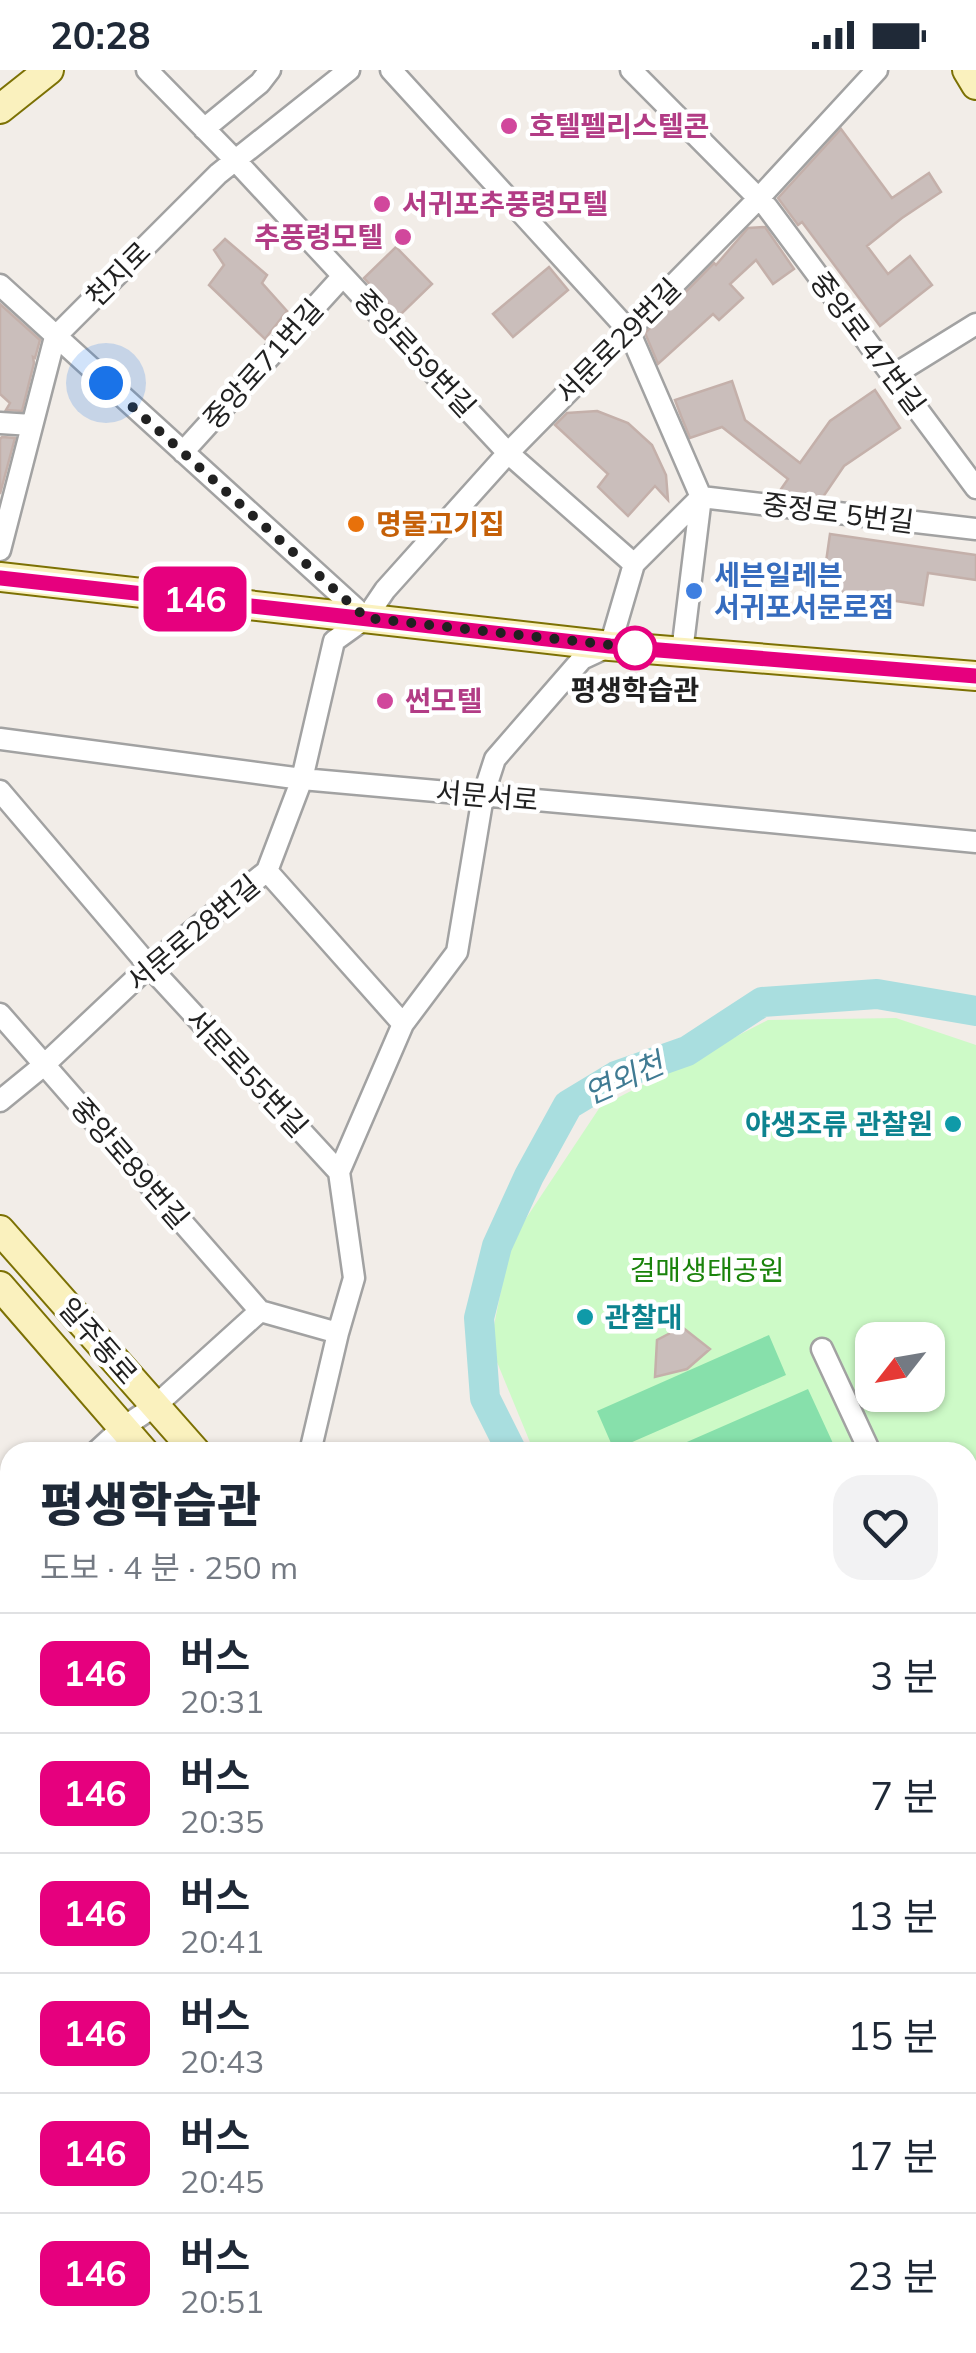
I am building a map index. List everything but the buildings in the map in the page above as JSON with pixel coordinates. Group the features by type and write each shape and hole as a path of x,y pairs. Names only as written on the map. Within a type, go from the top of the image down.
{"street":[{"path":"0,109 48,70"},
{"name":"중앙로59번길","path":"146,70 508,453 634,564"},
{"path":"204,129 260,83 270,70"},
{"name":"천지로","path":"55,337 218,174 350,70"},
{"path":"391,70 630,331 700,497 682,652"},
{"name":"중앙로 47번길","path":"631,70 758,198 976,488"},
{"path":"967,70 976,86"},
{"name":"서문로29번길","path":"366,618 385,590 508,453 758,198 866,74"},
{"name":"중앙로71번길","path":"183,452 343,276"},
{"name":"중앙로71번길","path":"0,285 366,618"},
{"path":"892,376 976,324"},
{"path":"0,550 55,337"},
{"path":"0,423 32,426"},
{"path":"312,1442 354,1278 339,1172 403,1024 457,952 482,796 496,759 582,659 610,646 634,564 700,497"},
{"name":"중정로 5번길","path":"700,497 976,529"},
{"path":"0,578 610,646 976,676"},
{"name":"서문로28번길","path":"0,1101 149,966 267,871 302,779 334,642 366,618"},
{"name":"서문서로","path":"0,739 302,779 976,842"},
{"name":"서문로55번길","path":"0,791 149,966 339,1172"},
{"path":"267,871 403,1024"},
{"name":"중앙로89번길","path":"0,1014 260,1311"},
{"name":"일주동로","path":"0,1230 187,1442"},
{"name":"일주동로","path":"0,1286 135,1442"},
{"path":"107,1442 155,1406 260,1311 338,1332"},
{"path":"822,1348 865,1442"}],"green space":[{"name":"걸매생태공원","path":"896,1018 976,1045 976,1442 530,1442 490,1345 511,1241 600,1107 768,1020"},
{"path":"769,1335 786,1375 632,1442 611,1442 597,1411"},
{"path":"808,1389 832,1442 687,1442"}],"waterway":[{"name":"연외천","path":"507,1442 485,1398 479,1318 497,1246 568,1105 616,1076 687,1051 762,1002 877,994 976,1011"}],"bus line":[{"name":"146","path":"0,578 610,646 976,676"}],"place":[{"name":"호텔펠리스텔콘","path":"509,126"},
{"name":"서귀포추풍령모텔","path":"382,204"},
{"name":"추풍령모텔","path":"403,237"},
{"name":"명물고기집","path":"356,524"},
{"name":"세븐일레븐 서귀포서문로점","path":"694,591"},
{"name":"평생학습관","path":"635,648"},
{"name":"썬모텔","path":"385,701"},
{"name":"야생조류 관찰원","path":"953,1124"},
{"name":"관찰대","path":"585,1317"}],"route":[{"path":"106,383 366,618 646,649 635,648"}]}
